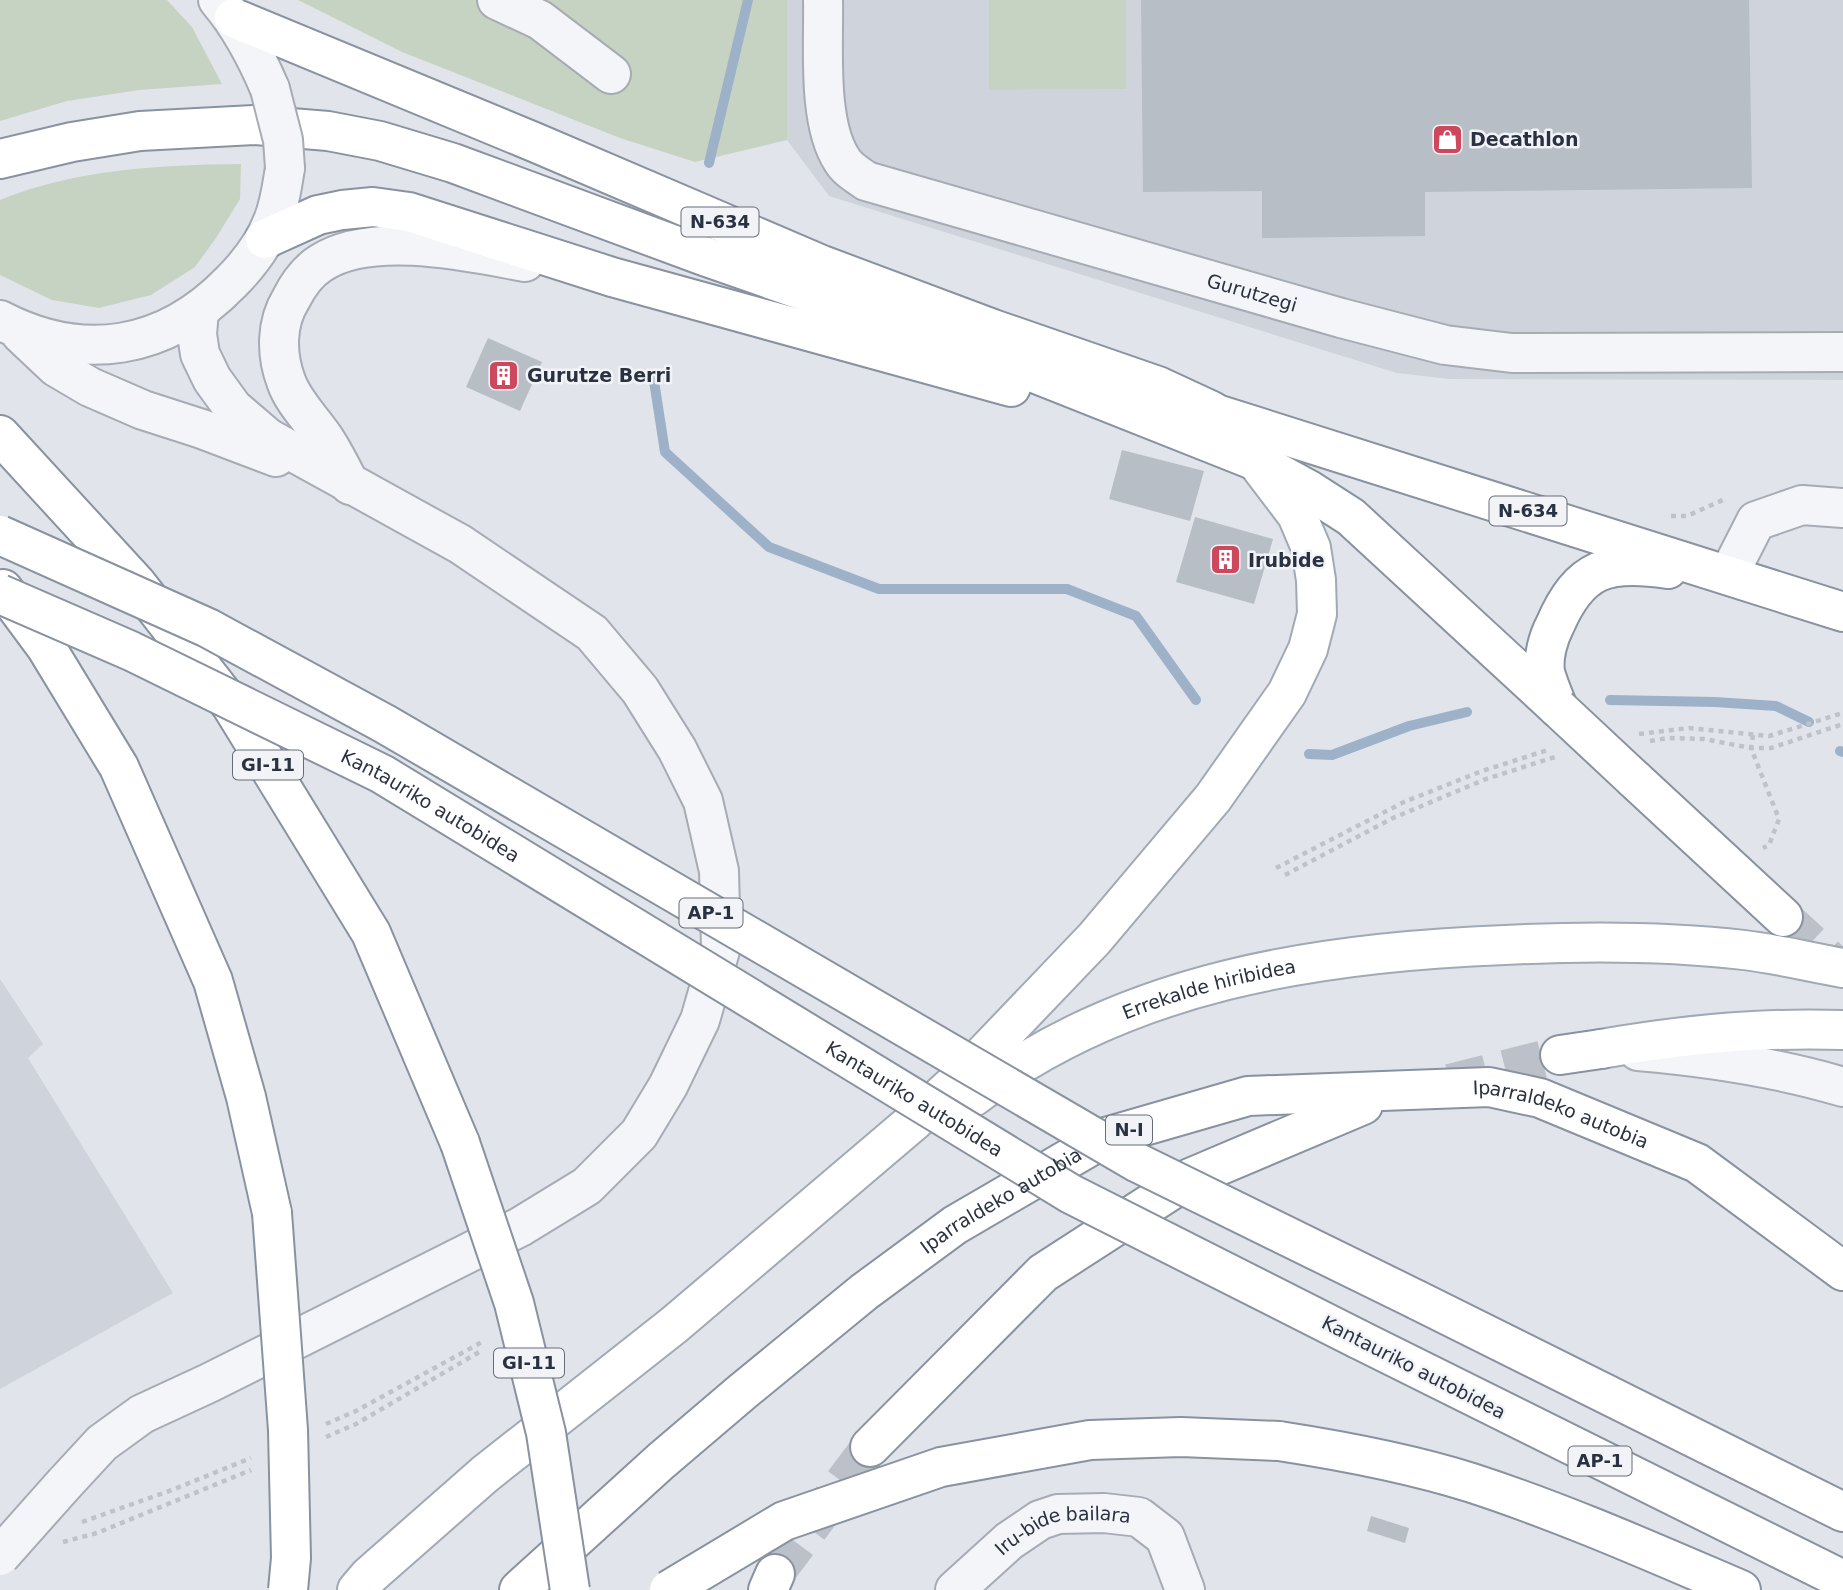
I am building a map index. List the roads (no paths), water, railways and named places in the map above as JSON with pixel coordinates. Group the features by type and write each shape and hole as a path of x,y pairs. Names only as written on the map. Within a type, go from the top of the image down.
{"main road":[{"name":"N-634","path":"226,9 822,265 993,329 1158,386 1212,411"},
{"name":"N-634","path":"0,159 72,142 140,131 200,127 254,125 328,131 367,138 453,163 704,256 996,358 1256,461 1351,517 1783,917"},
{"name":"N-634","path":"265,239 318,215 373,207 409,212 612,277 1004,385 1073,400 1109,404"},
{"name":"N-634","path":"996,358 1212,411 1843,612"},
{"name":"GI-11","path":"0,435 135,583 231,705 371,933 460,1143 514,1303 543,1420 570,1590"},
{"path":"357,1590 369,1576 485,1474 674,1325 915,1121 962,1077 1094,939 1213,797 1287,692 1308,649 1317,614 1311,548 1297,515 1256,461"},
{"name":"AP-1","path":"0,535 208,628 397,731 1138,1163 1843,1512"},
{"path":"1558,708 1545,671 1548,639 1571,593 1592,574 1622,565 1729,574"},
{"path":"0,584 46,647 119,767 213,981 246,1097 272,1213 288,1430 291,1558 288,1590"},
{"name":"Kantauriko autobidea","path":"0,594 131,651 382,774 1071,1194 1843,1580"},
{"name":"Errekalde hiribidea","path":"674,1325 767,1263 993,1082 1072,1036 1127,1010 1183,991 1319,960 1427,948 1547,943 1696,946 1745,950 1843,968"},
{"path":"1560,1055 1659,1039 1785,1028 1843,1030"},
{"name":"Iparraldeko autobia","path":"519,1590 742,1392 864,1292 955,1225 1106,1137 1248,1096 1489,1087 1540,1098 1697,1163 1843,1271"},
{"path":"870,1447 1043,1273 1191,1178 1363,1105"},
{"path":"670,1590 784,1521 940,1467 1090,1440 1181,1437 1279,1441 1339,1450 1415,1467 1472,1483 1574,1519 1741,1590"}],"street":[{"path":"497,0 540,20 611,74"},
{"name":"Gurutzegi","path":"823,0 825,102 832,142 844,163 866,181 1341,318 1445,345 1512,354 1843,352"},
{"path":"7,324 43,338 79,346 140,340 170,328 200,311 240,273 265,239 274,218 285,168 283,140 270,89 256,54 226,9"},
{"path":"350,485 326,440 286,382 280,356 279,333 285,308 299,283 321,263 341,253 368,248 445,248 612,277"},
{"path":"0,1556 102,1443 142,1414 520,1227 586,1185 639,1134 668,1086 700,1020 721,947 719,871 703,801 677,749 640,690 592,633 460,544 268,438 233,408 212,379 200,354 197,334 200,311"},
{"path":"7,324 56,367 90,387 143,410 202,429 350,485"},
{"path":"1729,574 1756,521 1802,506 1843,508"},
{"path":"1601,1049 1696,1056 1765,1067 1843,1087"},
{"name":"Iru-bide bailara","path":"955,1590 1009,1542 1040,1520 1058,1514 1104,1513 1139,1517 1165,1537 1185,1590"}],"waterway":[{"path":"709,163 748,0"},
{"path":"654,381 665,452 769,547 879,589 1067,589 1136,616 1196,700"},
{"path":"1610,700 1776,706 1809,722"},
{"path":"1309,754 1332,755 1409,726 1467,712"}],"tunnel":[{"path":"1783,917 1843,972"},
{"path":"1450,1083 1560,1055"},
{"path":"775,1574 870,1447"}],"place":[{"name":"Decathlon","path":"1447,139"},
{"name":"Gurutze Berri","path":"504,375"},
{"name":"Irubide","path":"1225,560"}]}
